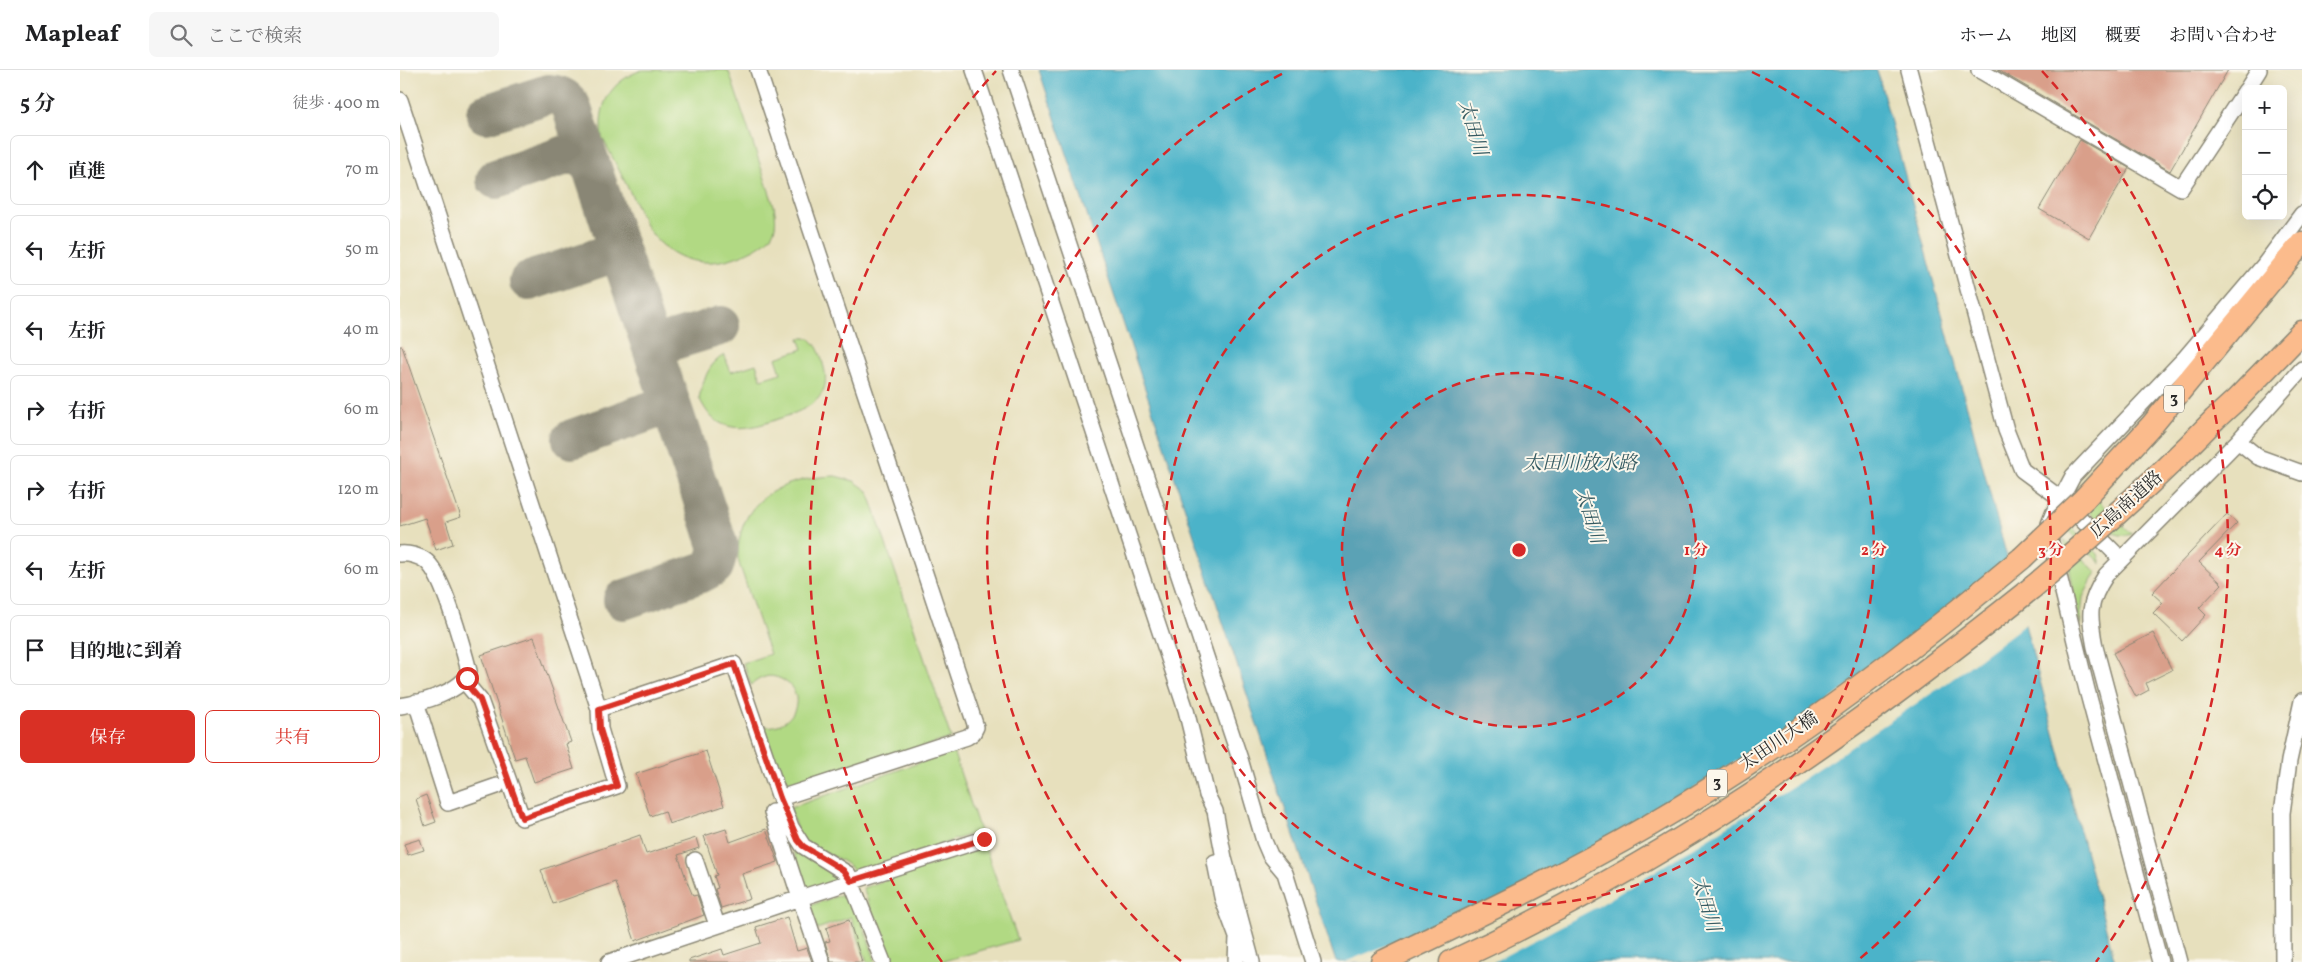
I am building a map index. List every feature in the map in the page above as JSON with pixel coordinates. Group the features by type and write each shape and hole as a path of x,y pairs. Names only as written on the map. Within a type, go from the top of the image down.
{"highway":[{"name":"広島南道路","path":"2022,558 2084,499 2152,425 2302,243"},
{"name":"広島南道路","path":"2033,587 2106,525 2166,470 2302,332"},
{"name":"太田川大橋","path":"1382,962 1496,909 1573,868 1652,824 1740,769 1875,676 1949,619 2022,558"},
{"name":"太田川大橋","path":"1451,962 1512,934 1651,856 1770,783 1826,746 1916,679 2033,587"},
{"name":"3","path":"1467,962 1512,934"}],"street":[{"path":"758,70 976,727 968,737 780,798"},
{"path":"974,70 1182,700 1207,795 1214,811 1224,858 1252,962"},
{"path":"1011,70 1240,759 1262,834 1270,854 1285,873 1313,962"},
{"path":"1909,70 2006,430 2022,470 2060,498 2121,559"},
{"path":"1979,70 2180,188 2242,95"},
{"path":"2249,85 2259,70"},
{"path":"400,100 599,709 600,729 617,786 522,818 480,700 464,681"},
{"path":"2160,962 2087,690 2049,535 2049,524 2060,498 2073,476 2184,359 2264,264 2302,214"},
{"path":"2179,962 2095,647 2090,621 2094,592 2121,559 2238,442 2302,369"},
{"path":"2238,442 2258,457 2302,473"},
{"path":"400,554 414,556 426,561 438,578 468,671 464,681 453,690 400,706"},
{"path":"599,709 734,664 791,827 803,846 843,870 851,881 882,962"},
{"path":"2283,962 2282,813 2296,761 2302,701"},
{"path":"416,702 448,803 497,786"},
{"path":"1207,795 1207,811 1219,882 1237,936 1236,962"},
{"path":"772,812 822,962"},
{"path":"609,962 851,881 984,839"},
{"path":"695,860 717,926"}],"green space":[{"path":"642,70 726,70 729,72 774,206 775,227 771,236 761,245 726,260 699,262 686,259 674,253 662,245 651,233 602,137 601,125 604,104 608,95 622,80"},
{"path":"799,338 809,338 817,347 822,360 825,386 822,394 816,400 800,411 764,424 747,427 731,427 715,420 710,415 699,398 707,374 718,359 724,355 731,372 756,364 761,379 781,373 776,358 803,349"},
{"path":"835,476 854,481 868,491 951,738 796,787 779,779 763,726 773,726 789,718 794,711 795,695 791,687 779,678 769,676 751,685 743,663 770,654 739,562 740,536 746,519 755,506 767,495 798,481"},
{"path":"2082,484 2132,534 2115,534 2107,530 2093,517 2079,494"},
{"path":"2063,518 2098,554 2101,564 2064,526"},
{"path":"2064,539 2096,572 2083,597 2080,625"},
{"path":"953,751 980,831 856,873 844,862 814,848 799,834 790,808"},
{"path":"791,843 798,851 838,873 841,879 805,891"},
{"path":"985,847 1018,940 940,962 890,962 863,888"},
{"path":"851,891 876,962 867,962 851,917 817,929 809,906"}],"water":[{"name":"太田川放水路","path":"1039,70 1877,70 2115,962 1336,962"}],"pier":[{"path":"2011,561 2027,622 1947,683 1793,786 1597,907 1493,962 1345,962 1496,901 1622,835 1814,712"}],"building":[{"path":"1998,70 2228,70 2170,171"},
{"path":"2080,140 2129,168 2089,238 2039,209"},
{"path":"400,346 402,346 461,517 446,522 453,544 436,550 425,518 400,526"},
{"path":"2227,514 2237,523 2199,562 2222,584 2199,608 2206,615 2182,641 2153,613 2163,603 2152,593"},
{"path":"2153,633 2172,670 2146,683 2149,690 2136,697 2113,653"},
{"path":"534,637 571,742 566,744 574,769 534,782 525,756 515,759 481,655"},
{"path":"706,751 724,806 669,824 665,811 650,816 636,774"},
{"path":"426,795 436,822 425,826 416,799"},
{"path":"726,829 730,842 766,829 778,862 742,874 750,899 721,908 715,889 718,888 714,876 717,875 704,836"},
{"path":"640,835 646,854 696,838 699,848 678,855 693,896 697,895 704,915 635,941 615,882 553,904 541,870"},
{"path":"420,839 424,850 408,855 404,844"},
{"path":"787,917 797,951 807,948 812,962 689,962 689,960 722,949 724,955 761,943 756,927"},
{"path":"849,920 862,962 831,962 825,942 830,941 826,928"}],"taxiway":[{"path":"486,114 548,94 561,97 571,106 719,548 714,566 703,572 623,600"},
{"path":"496,179 569,154 578,154 591,166"},
{"path":"529,281 607,255 614,256 624,264"},
{"path":"652,347 720,326"},
{"path":"572,439 659,408 666,399 667,392"}],"route":[{"path":"467,678 464,681 480,700 522,818 617,786 600,729 599,709 734,664 780,798 798,840 803,846 843,870 848,874 851,881 984,839"}],"water label":[{"name":"太田川","path":"1472,128"},
{"name":"太田川","path":"1589,516"},
{"name":"太田川","path":"1705,904"}]}
